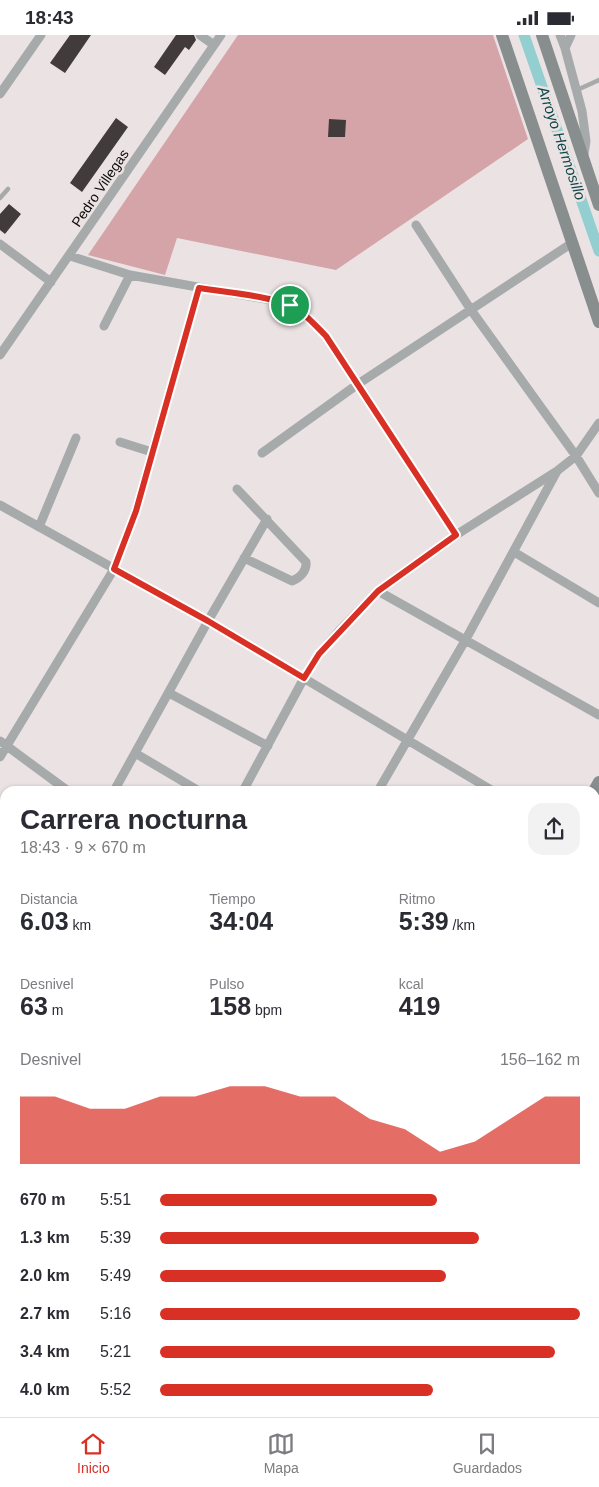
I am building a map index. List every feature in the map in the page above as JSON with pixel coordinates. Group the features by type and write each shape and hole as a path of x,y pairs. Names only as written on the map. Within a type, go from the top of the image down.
{"street":[{"path":"0,94 41,35"},
{"path":"200,35 214,45"},
{"name":"Pedro Villegas","path":"0,355 221,35"},
{"path":"502,35 599,323"},
{"path":"542,35 583,157 595,180 599,205"},
{"path":"560,35 566,48 585,128 586,141 583,157"},
{"path":"566,48 571,35"},
{"path":"416,225 471,310 576,457 599,493"},
{"path":"262,453 358,384 572,243"},
{"path":"0,244 51,282"},
{"path":"70,256 130,275 271,300 290,305 306,316 326,336 456,535"},
{"path":"104,326 130,275"},
{"path":"0,757 4,743 114,569 136,511 199,288"},
{"path":"246,786 319,654 378,591 456,535 576,457 599,423"},
{"path":"39,527 76,438"},
{"path":"120,441 152,452"},
{"path":"381,786 466,639 557,471"},
{"path":"237,489 306,562 305,571 292,581 244,558"},
{"path":"0,505 208,621 485,786"},
{"path":"117,786 266,519"},
{"path":"514,551 599,603"},
{"path":"378,591 599,715"},
{"path":"169,693 268,746"},
{"path":"4,743 61,786"},
{"path":"135,753 191,786"}],"lane":[{"path":"577,89 599,80"},
{"path":"0,198 8,189"}],"shaded area":[{"path":"238,35 493,35 528,139 336,270 177,238 165,275 88,255"}],"building":[{"path":"70,35 91,35 65,73 50,63"},
{"path":"176,35 194,35 196,40 189,50 185,47 165,75 154,67"},
{"path":"116,118 128,127 82,192 70,183"},
{"path":"329,119 346,120 345,137 328,137"},
{"path":"9,204 21,214 5,234 0,230 0,214"}],"waterway":[{"name":"Arroyo Hermosillo","path":"524,35 599,251"}],"route":[{"path":"199,288 290,305 306,316 326,336 456,535 378,591 319,654 304,678 208,621 114,569 136,511 199,288"}]}
